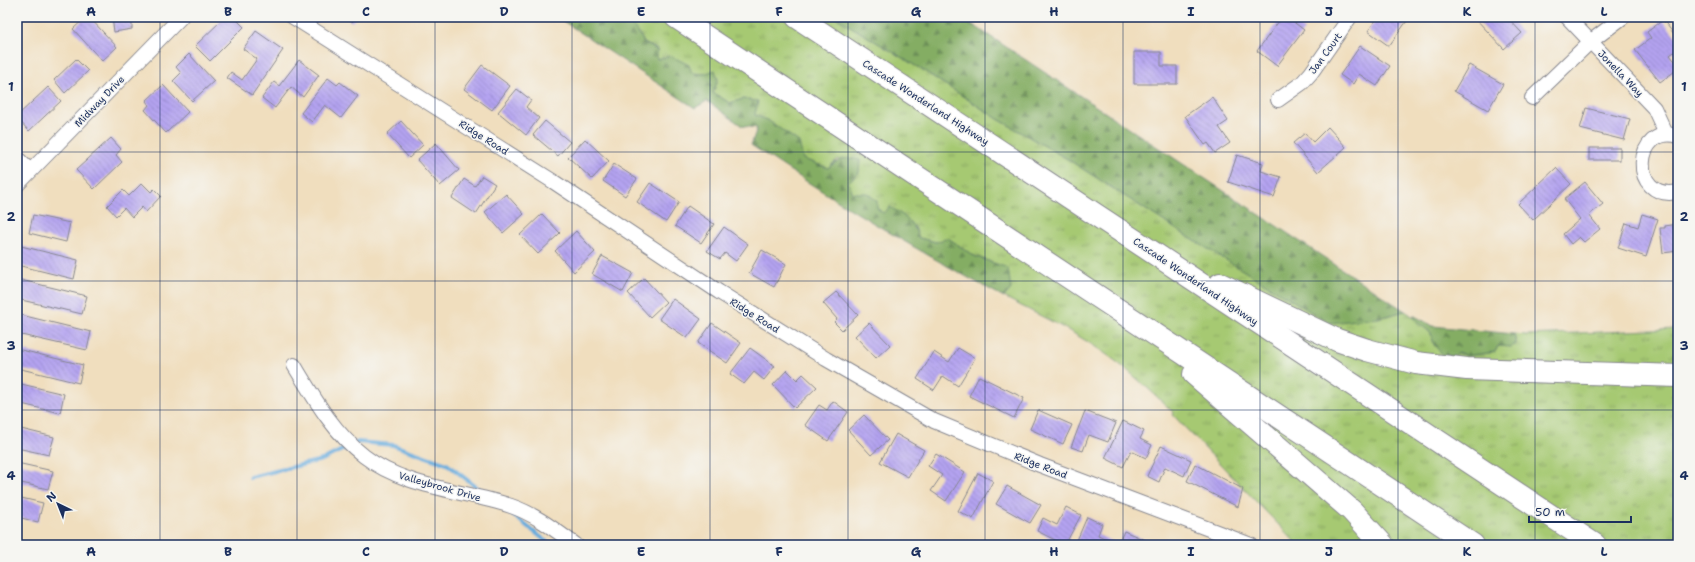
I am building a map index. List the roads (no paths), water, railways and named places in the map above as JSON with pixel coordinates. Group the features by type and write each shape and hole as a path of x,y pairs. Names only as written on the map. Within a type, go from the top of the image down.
{"highway":[{"path":"676,17 1473,545"},
{"name":"Cascade Wonderland Highway","path":"798,17 1596,545"},
{"path":"1147,248 1337,340 1393,358 1416,363 1467,369 1678,376"},
{"path":"1132,319 1352,511 1382,545"}],"street":[{"name":"Midway Drive","path":"17,185 181,17"},
{"name":"Ridge Road","path":"293,17 554,182 719,292 826,359 934,421 1040,465 1243,544"},
{"name":"Jan Court","path":"1278,100 1302,83 1311,73 1350,17"},
{"name":"Jonella Way","path":"1567,17 1654,108 1672,135 1649,144 1644,152 1642,171 1653,187 1662,192 1678,192"},
{"path":"1532,98 1590,42 1623,17"},
{"path":"17,158 30,171"},
{"name":"Valleybrook Drive","path":"294,365 327,418 347,441 370,460 394,473 416,481 512,506 540,519 576,545"}],"waterway":[{"path":"250,477 322,460 358,442 393,445 447,464 484,493"},
{"path":"505,509 551,545"}]}
